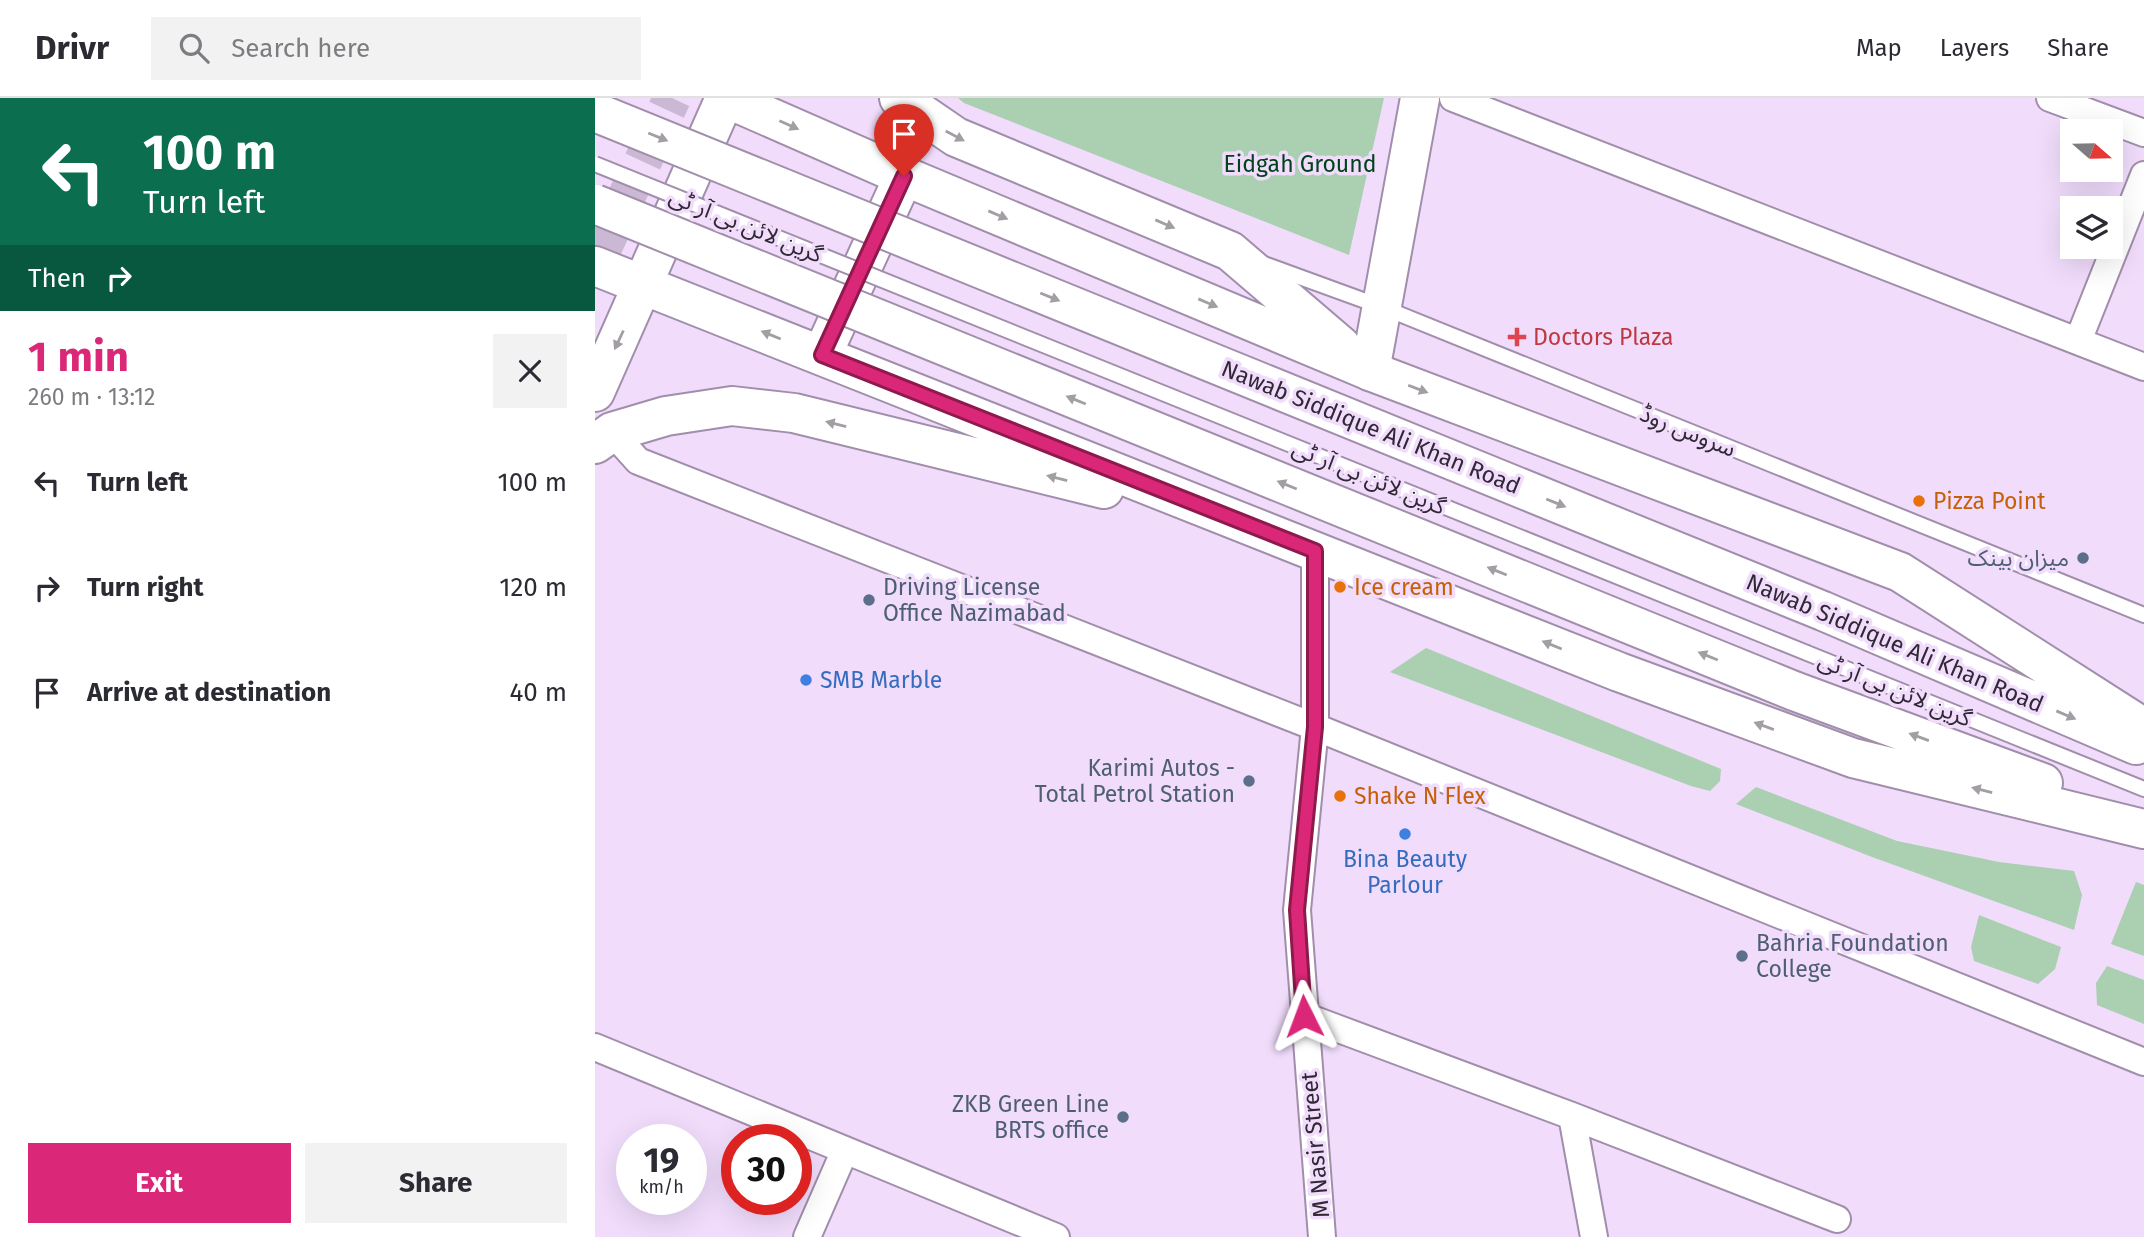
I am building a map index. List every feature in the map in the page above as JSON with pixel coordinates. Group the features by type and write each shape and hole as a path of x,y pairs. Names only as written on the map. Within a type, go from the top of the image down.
{"main road":[{"path":"595,392 725,98 1370,371 1900,572 2144,728"},
{"path":"899,98 955,138 1230,251 1370,371"},
{"path":"1370,371 1420,98"},
{"name":"Nawab Siddique Ali Khan Road","path":"595,112 1823,611 2144,748"},
{"path":"822,355 904,176"},
{"path":"595,204 1794,691 2144,820"},
{"path":"595,266 1619,672 1853,758 2144,829"},
{"path":"603,438 666,416 732,406 794,413 1242,523"}],"street":[{"path":"1453,98 2144,367"},
{"path":"2050,98 2144,133"},
{"path":"2078,341 2144,175"},
{"path":"603,438 638,461 1315,727 2144,1062"},
{"name":"M Nasir Street","path":"1315,551 1315,727 1297,910 1322,1237"},
{"path":"1304,1016 1837,1219"},
{"path":"595,1047 1056,1237"},
{"path":"1572,1116 1594,1237"},
{"path":"807,1237 845,1150"}],"lane":[{"name":"گرین لائن بی آر ٹی","path":"595,164 2144,789"},
{"name":"سروس روڈ","path":"1230,251 1382,307 2144,615"}],"green space":[{"name":"Eidgah Ground","path":"958,98 1384,98 1349,255 964,103"},
{"path":"1426,648 1721,769 1720,781 1710,791 1691,786 1390,672"},
{"path":"1756,787 1897,841 1999,862 2074,871 2082,895 2074,930 1872,857 1736,804"},
{"path":"2136,882 2144,885 2144,956 2111,944"},
{"path":"1979,915 2061,947 2055,969 2038,984 1974,961 1971,947"},
{"path":"2107,966 2144,980 2144,1024 2097,1005 2096,983"}],"tunnel":[{"path":"595,265 672,98"}],"place":[{"name":"Doctors Plaza","path":"1517,337"},
{"name":"Pizza Point","path":"1919,501"},
{"name":"میزان بینک","path":"2083,558"},
{"name":"Ice cream","path":"1340,587"},
{"name":"Driving License Office Nazimabad","path":"869,600"},
{"name":"SMB Marble","path":"806,680"},
{"name":"Karimi Autos - Total Petrol Station","path":"1249,781"},
{"name":"Shake N Flex","path":"1340,796"},
{"name":"Bina Beauty Parlour","path":"1405,834"},
{"name":"Bahria Foundation College","path":"1742,956"},
{"name":"ZKB Green Line BRTS office","path":"1123,1117"}],"route":[{"path":"904,176 822,355 1315,551 1315,727 1297,910 1304,1016"}]}
